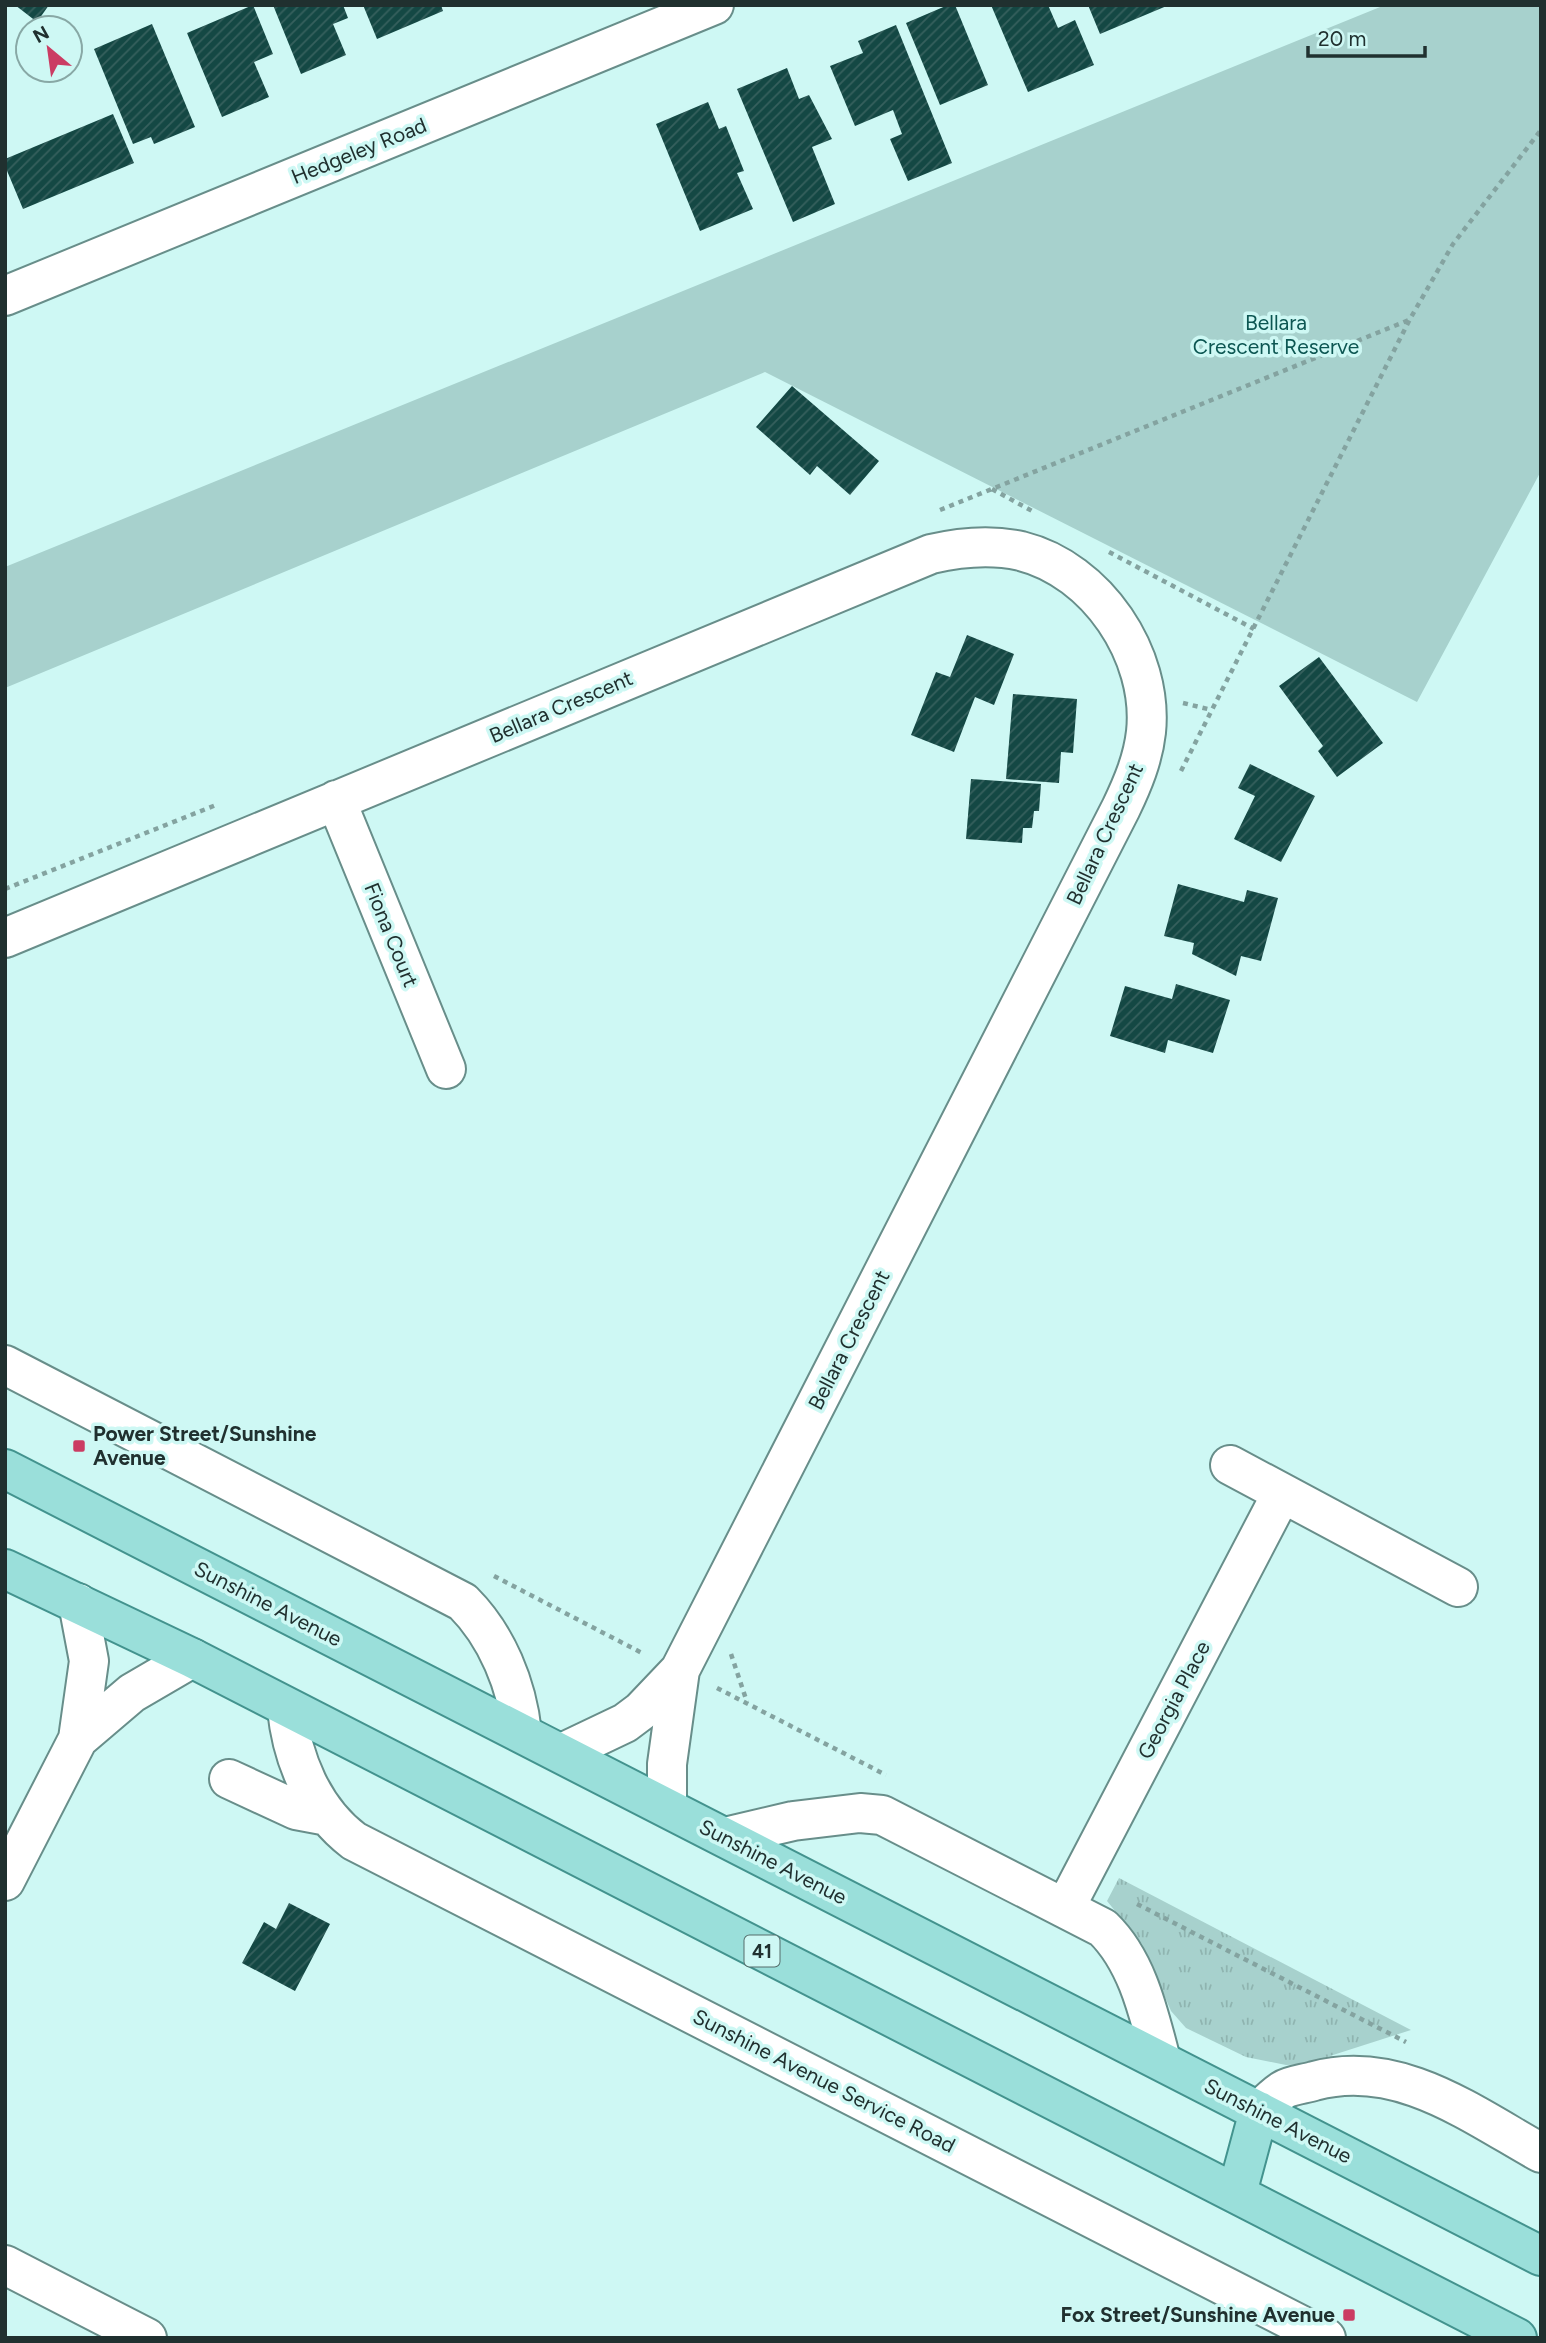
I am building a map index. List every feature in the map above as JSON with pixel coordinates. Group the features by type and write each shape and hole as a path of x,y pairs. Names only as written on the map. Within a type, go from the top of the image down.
{"main road":[{"name":"Sunshine Avenue","path":"5,1469 1541,2256"},
{"name":"41","path":"6,1571 192,1658 1517,2338"},
{"path":"1237,2193 1259,2111"}],"street":[{"name":"Hedgeley Road","path":"5,296 714,5"},
{"name":"Bellara Crescent","path":"5,938 931,554 962,547 994,547 1024,552 1077,580 1115,620 1138,668 1145,694 1146,728 1142,756 1133,783 680,1670"},
{"name":"Fiona Court","path":"336,800 446,1069"},
{"path":"5,1365 463,1602 478,1617 493,1639 512,1685 522,1733"},
{"path":"1230,1465 1458,1587"},
{"name":"Georgia Place","path":"1071,1896 1282,1493"},
{"path":"5,1881 78,1740 89,1661 78,1603"},
{"path":"78,1740 132,1693 192,1658"},
{"path":"562,1753 625,1723 680,1670"},
{"path":"667,1807 667,1764 680,1670"},
{"name":"Sunshine Avenue Service Road","path":"287,1709 296,1755 314,1797 328,1816 354,1841 1326,2338"},
{"path":"229,1779 296,1810 328,1816"},
{"path":"725,1837 807,1819 860,1813 881,1815 1071,1896 1117,1942 1148,2010 1161,2060"},
{"path":"1259,2111 1284,2090 1324,2078 1360,2074 1395,2079 1422,2088 1541,2153"},
{"path":"5,2265 147,2338"}],"path":[{"path":"1105,550 1254,629 1409,319 1466,225 1541,130"},
{"path":"1037,513 991,489 1409,319"},
{"path":"490,1574 892,1778"},
{"path":"731,1653 747,1704"},
{"path":"1071,1896 1107,1889 1408,2043"}],"green space":[{"name":"Bellara Crescent Reserve","path":"1385,5 1541,5 1541,471 1417,702 765,372 5,688 5,567"},
{"path":"1119,1878 1411,2030 1305,2064 1286,2065 1246,2057 1186,2028 1171,2011 1142,1944 1107,1901"}],"building":[{"path":"15,5 49,5 43,14 27,14"},
{"path":"253,5 273,54 254,62 269,97 222,117 187,33"},
{"path":"273,5 343,5 348,18 333,24 346,55 301,74"},
{"path":"363,5 441,5 443,11 377,39"},
{"path":"948,5 955,5 988,85 940,105 906,23"},
{"path":"991,5 1048,5 1058,28 1075,20 1094,65 1028,92"},
{"path":"1088,5 1169,5 1100,34"},
{"path":"152,24 195,127 154,144 151,137 133,144 94,49"},
{"path":"896,25 952,163 908,181 890,139 902,134 893,110 855,126 830,66 863,53 858,41"},
{"path":"787,68 799,99 809,95 832,139 812,147 835,204 793,222 737,89"},
{"path":"708,102 719,129 726,126 744,171 737,173 753,209 700,231 656,124"},
{"path":"113,114 134,163 23,209 5,166 5,159"},
{"path":"792,386 879,461 850,495 817,466 810,475 756,427"},
{"path":"967,635 1014,654 994,705 975,697 954,752 911,735 936,672 950,677"},
{"path":"1319,657 1383,743 1337,777 1318,751 1323,746 1279,686"},
{"path":"1013,694 1077,699 1073,753 1061,752 1059,783 1006,779"},
{"path":"1250,764 1315,796 1281,862 1234,839 1255,796 1238,788"},
{"path":"971,779 1041,784 1039,811 1034,811 1032,828 1023,828 1022,843 966,839"},
{"path":"1178,884 1244,902 1247,890 1278,898 1261,961 1241,956 1236,976 1192,954 1194,943 1164,936"},
{"path":"1176,984 1230,1000 1213,1053 1168,1040 1165,1053 1110,1036 1125,986 1172,999"},
{"path":"289,1903 330,1924 295,1991 242,1963 264,1922 276,1929"}],"place":[{"name":"Power Street/Sunshine Avenue","path":"79,1446"},
{"name":"Fox Street/Sunshine Avenue","path":"1349,2315"}]}
